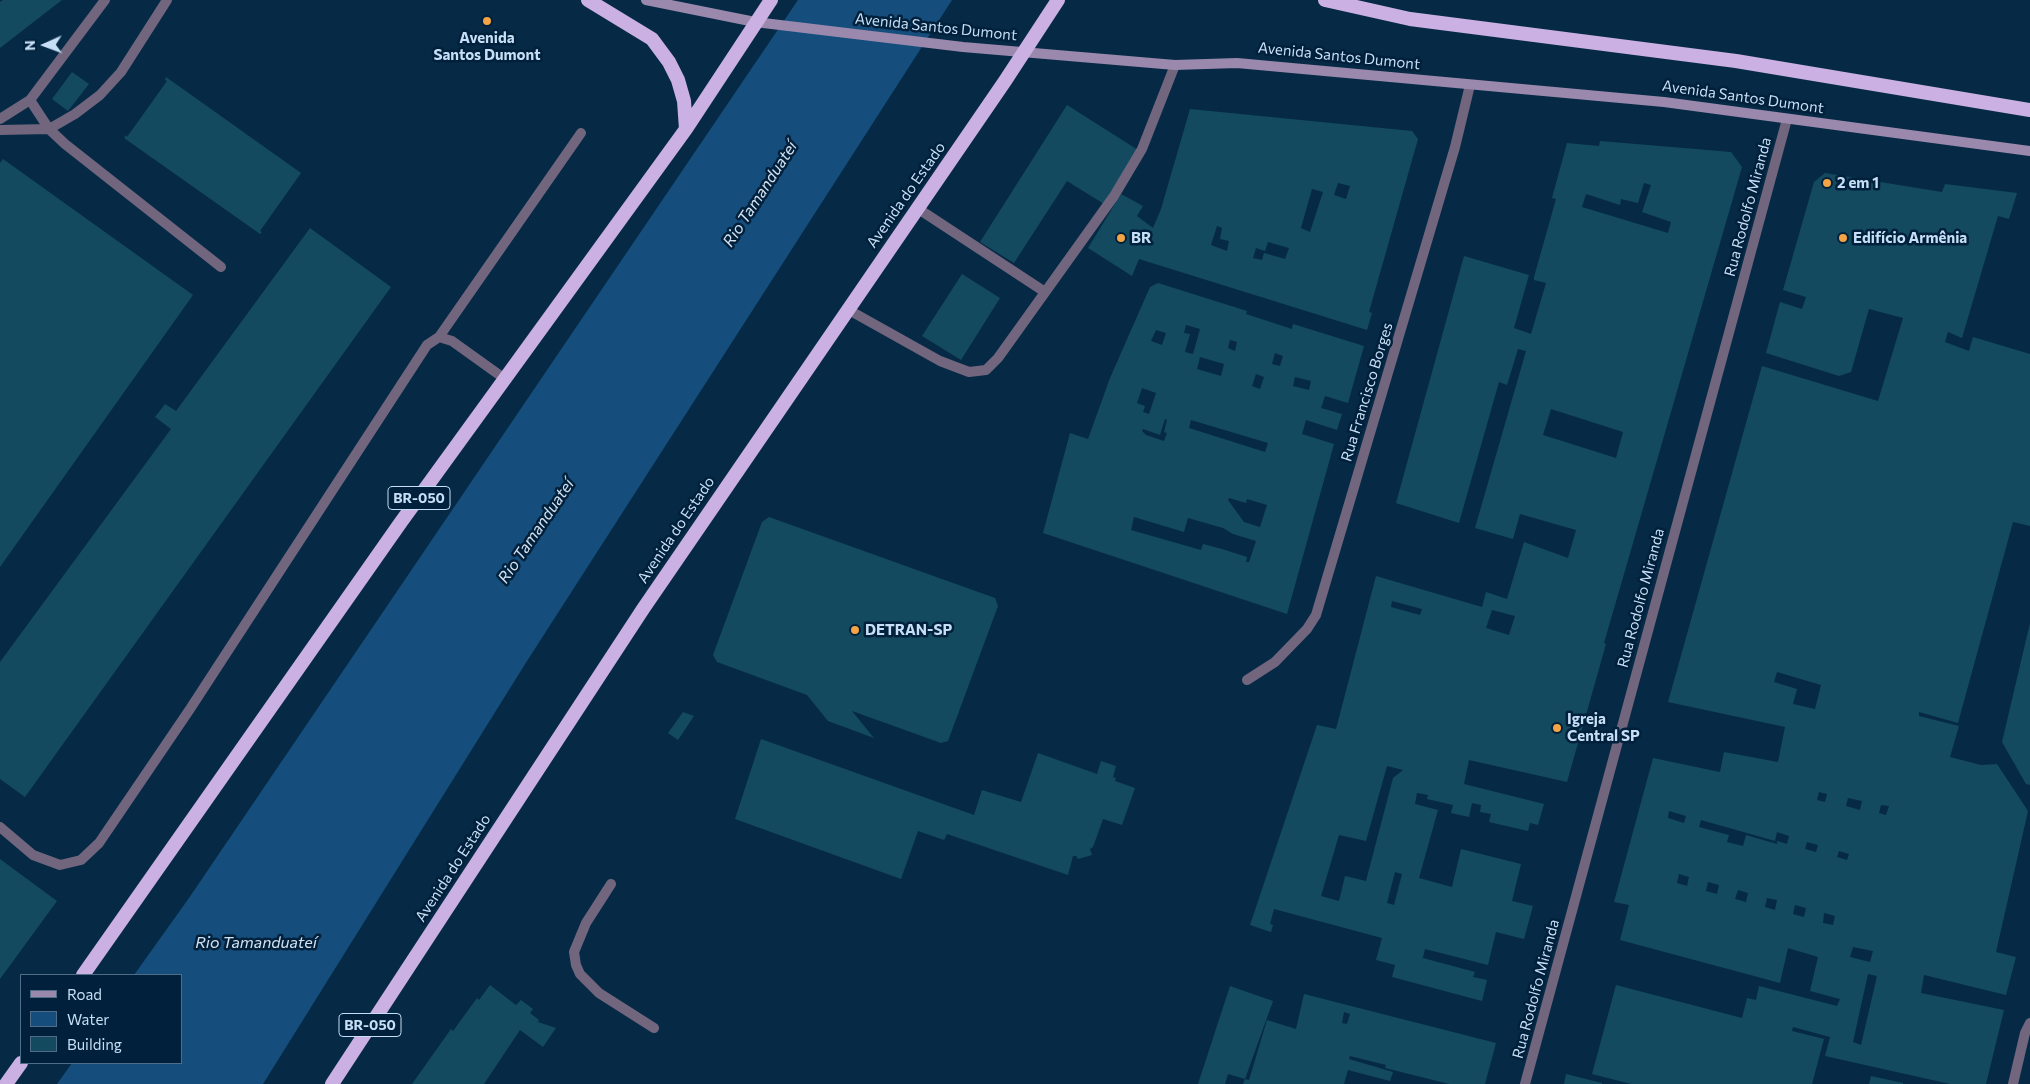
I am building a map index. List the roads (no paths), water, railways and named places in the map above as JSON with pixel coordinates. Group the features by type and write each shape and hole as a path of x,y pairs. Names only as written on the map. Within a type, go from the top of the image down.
{"highway":[{"path":"588,0 627,22 652,40 658,47 678,80 684,101 686,129"},
{"name":"BR-050","path":"84,974 401,522 686,129 771,0"},
{"name":"Avenida do Estado","path":"332,1084 637,617 1058,0"},
{"path":"1326,0 1410,19 1736,61 2030,110"},
{"path":"6,1084 20,1064"}],"main road":[{"name":"Avenida Santos Dumont","path":"646,0 755,22 963,47 1175,65 1237,63 1664,102 2030,151"}],"street":[{"path":"0,119 30,100 105,0"},
{"path":"0,130 49,129 75,114 100,96 121,72 167,0"},
{"path":"847,309 940,361 969,372 986,370 998,358 1114,196 1142,149 1175,65"},
{"name":"Rua Francisco Borges","path":"1247,680 1275,662 1307,629 1316,615 1455,147 1470,85"},
{"path":"30,100 49,129 65,144 221,267"},
{"name":"Rua Rodolfo Miranda","path":"1525,1084 1787,119"},
{"path":"0,827 33,855 60,865 81,860 99,843 190,709 427,345 439,338 582,133"},
{"path":"917,208 1045,292"},
{"path":"439,338 452,341 505,379"},
{"path":"611,884 586,923 574,952 576,965 580,974 599,993 654,1028"},
{"path":"2013,1084 2025,1033 2030,1023"}],"water":[{"name":"Rio Tamanduateí","path":"798,0 952,0 527,661 263,1084 57,1084 71,1064 182,1064 182,974 135,974 189,898"}],"place":[{"name":"Avenida Santos Dumont","path":"487,21"},
{"name":"2 em 1","path":"1827,183"},
{"name":"BR","path":"1121,238"},
{"name":"Edifício Armênia","path":"1843,238"},
{"name":"DETRAN-SP","path":"855,630"},
{"name":"Igreja Central SP","path":"1557,728"}]}
